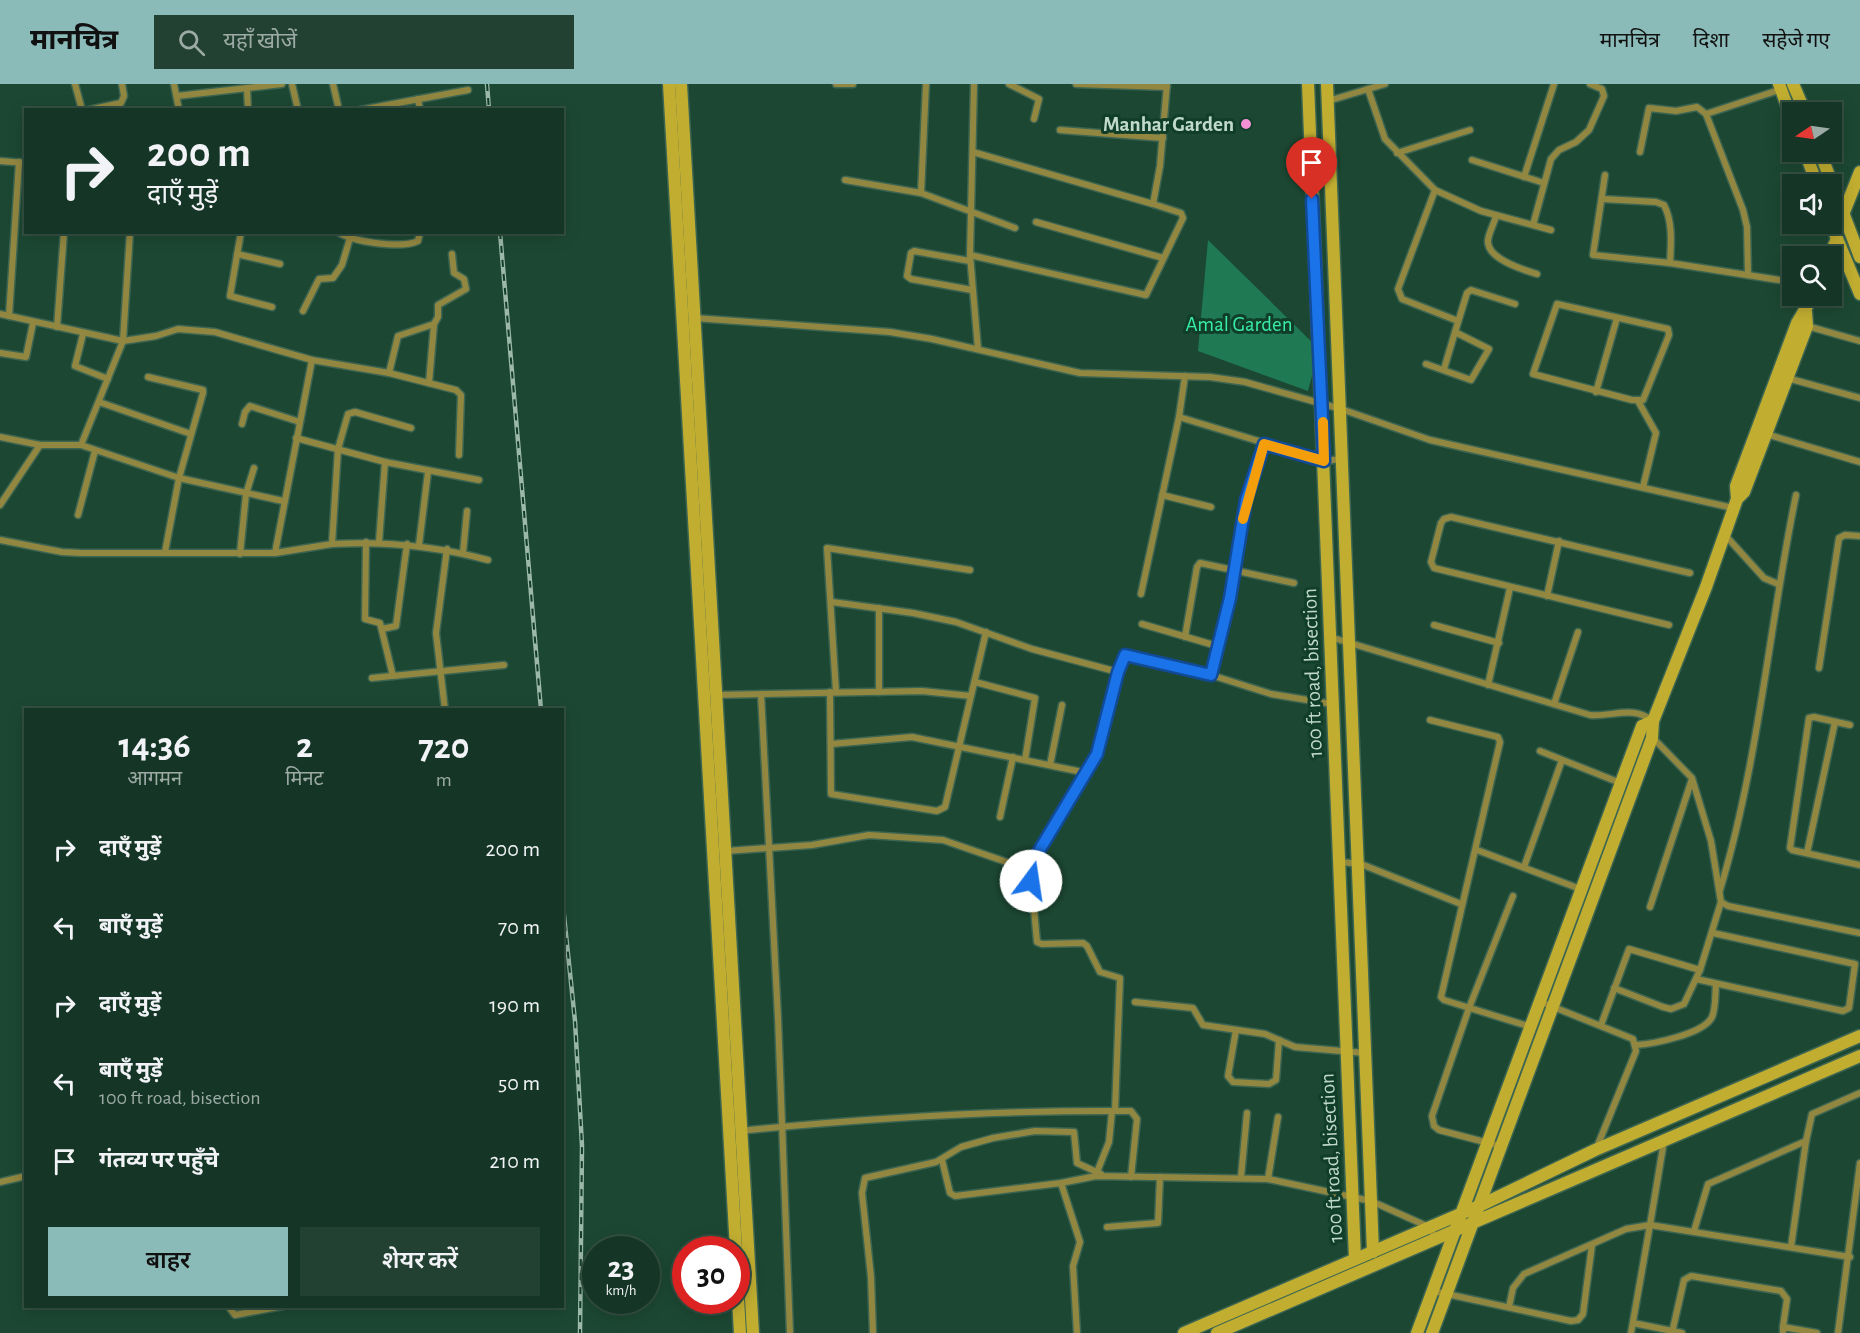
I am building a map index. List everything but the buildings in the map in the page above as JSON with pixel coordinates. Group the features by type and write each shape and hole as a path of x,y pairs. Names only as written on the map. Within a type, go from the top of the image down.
{"street":[{"path":"75,84 81,108"},
{"path":"97,108 121,103 124,96 122,84"},
{"path":"174,84 179,108"},
{"path":"212,84 214,92"},
{"path":"177,96 282,84"},
{"path":"292,84 298,108"},
{"path":"333,84 339,108"},
{"path":"669,84 680,316 695,447 710,695 713,852 753,1333"},
{"path":"681,84 695,318 695,447"},
{"path":"836,84 853,84"},
{"path":"921,193 926,84"},
{"path":"974,84 969,212 972,290 978,349"},
{"path":"1009,84 1039,99 1034,119"},
{"path":"1076,84 1167,86 1163,138 1153,204"},
{"name":"100 ft road, bisection","path":"1308,84 1355,1260"},
{"path":"1327,84 1373,1252"},
{"path":"1328,101 1385,84"},
{"path":"1524,177 1554,84"},
{"path":"1533,225 1553,155 1576,142 1589,130 1604,93 1590,84"},
{"path":"1706,114 1793,84 1800,102"},
{"path":"1780,87 1786,102"},
{"path":"247,88 248,108"},
{"path":"1368,89 1381,133 1397,153 1435,190 1496,216 1551,230"},
{"path":"371,108 468,90"},
{"path":"418,99 420,108"},
{"path":"1640,152 1649,108 1676,111 1697,107 1706,114 1743,210 1747,227 1748,274"},
{"path":"1060,130 1163,138"},
{"path":"1397,153 1470,130"},
{"path":"1309,138 1329,137"},
{"path":"972,290 911,279 907,276 911,253 914,251 970,258 1142,295 1148,293 1182,215 1153,204 973,152"},
{"path":"1472,160 1544,183"},
{"path":"0,161 22,163 9,316"},
{"path":"1844,212 1860,172"},
{"path":"1605,175 1593,255 1670,263 1782,280"},
{"path":"845,180 921,193 1015,228"},
{"path":"1435,190 1398,289 1398,295 1402,299 1458,321"},
{"path":"1312,199 1332,198"},
{"path":"1603,199 1656,202 1664,205 1669,217 1670,263"},
{"path":"1842,209 1858,252 1843,253"},
{"path":"1496,216 1488,238 1490,248 1510,266 1537,274"},
{"path":"1036,222 1163,258"},
{"path":"57,327 64,234"},
{"path":"81,445 123,341 130,234"},
{"path":"241,234 230,296 272,307"},
{"path":"342,234 350,238 413,243 418,242 420,234"},
{"path":"1835,234 1860,294"},
{"path":"303,310 319,279 333,278 350,238"},
{"path":"1834,246 1837,239"},
{"path":"237,254 280,264"},
{"path":"429,383 438,305 466,289 464,279 454,273 452,254"},
{"path":"1444,369 1467,293 1471,290 1515,304"},
{"path":"1556,305 1617,318 1664,327 1669,332 1646,397 1638,401 1534,375 1533,371 1556,305"},
{"path":"1432,1333 1439,1292 1455,1229 1495,1144 1547,1004 1634,789 1652,738 1653,721 1725,535 1735,504 1736,486 1761,433 1782,377 1797,323 1808,306"},
{"path":"1782,377 1808,326 1806,312"},
{"path":"0,314 123,341 188,328 246,339 312,360 389,373 460,392 459,455"},
{"path":"680,316 890,332 978,349 1080,373 1185,376 1245,382 1341,409 1430,440 1643,487 1735,504"},
{"path":"1596,392 1617,318"},
{"path":"0,353 26,357 33,323"},
{"path":"389,373 398,336 434,324"},
{"path":"1808,326 1860,341"},
{"path":"1426,364 1471,380 1489,352 1487,346 1455,332"},
{"path":"83,334 75,366 108,379"},
{"path":"275,553 283,501 312,360"},
{"path":"148,376 202,390 179,478 165,552"},
{"path":"1141,594 1179,417 1185,376"},
{"path":"1782,377 1860,398"},
{"path":"1638,401 1656,433 1643,487"},
{"path":"99,402 191,434"},
{"path":"242,424 245,412 250,406 300,422"},
{"path":"333,544 338,449 348,414 353,411 411,428"},
{"path":"1179,417 1324,461 1342,459"},
{"path":"1761,433 1860,462"},
{"path":"0,436 40,445 81,445 179,478 283,501"},
{"path":"296,438 428,472 479,480"},
{"path":"1211,675 1225,622 1246,500 1264,444"},
{"path":"0,505 40,445"},
{"path":"78,515 95,451"},
{"path":"379,542 385,462"},
{"path":"240,554 246,494 254,468"},
{"path":"419,545 428,472"},
{"path":"0,488 8,492"},
{"path":"1162,495 1210,507"},
{"path":"1720,890 1747,781 1770,647 1778,584 1796,495"},
{"path":"463,553 467,511"},
{"path":"1669,625 1510,588 1432,567 1431,562 1444,519 1451,517 1690,573"},
{"path":"1725,535 1764,578 1778,584"},
{"path":"1820,668 1839,538 1845,535 1860,536"},
{"path":"0,540 62,552 240,554 275,553 333,544 379,542 447,549 488,560"},
{"path":"1546,596 1559,541"},
{"path":"366,542 365,619 380,622 393,676"},
{"path":"382,629 396,626 407,544"},
{"path":"970,570 828,547 832,602 833,692 830,792 833,796 937,811 945,807 986,632"},
{"path":"446,708 436,621 447,549"},
{"path":"1185,637 1197,567 1205,562 1294,583"},
{"path":"1488,685 1510,588"},
{"path":"832,602 924,615 986,632 1032,649 1118,672"},
{"path":"879,608 879,692"},
{"path":"1142,624 1217,646"},
{"path":"1434,625 1499,642"},
{"path":"1554,704 1578,632"},
{"path":"1330,637 1348,640 1488,685 1598,716 1622,712 1644,713 1653,721"},
{"path":"1097,1173 1109,1142 1113,1111 1120,978 1100,972 1083,943 1038,944 1030,866 1088,773 1104,735 1118,672 1127,654 1211,675 1271,694 1332,704"},
{"path":"372,678 504,665"},
{"path":"975,682 1035,698 1025,760"},
{"path":"710,695 940,691 971,696"},
{"path":"761,694 770,848 790,1333"},
{"path":"710,695 727,851 736,1236"},
{"path":"1050,765 1062,705"},
{"path":"1850,725 1814,717 1809,718 1790,848 1860,864"},
{"path":"1430,720 1500,739 1477,850 1461,904 1440,992 1444,1000 1531,1028"},
{"path":"1417,1333 1474,1220 1531,1028 1547,1004 1580,889 1642,726 1653,721"},
{"path":"1807,853 1835,722"},
{"path":"831,744 912,737 1088,773"},
{"path":"1614,988 1671,1009 1684,1004 1700,970 1721,902 1712,841 1692,778 1652,738"},
{"path":"1540,751 1634,789"},
{"path":"1000,817 1013,757"},
{"path":"1524,867 1562,760"},
{"path":"1650,906 1692,778"},
{"path":"713,852 812,845 869,835 943,840 1021,867 1030,866"},
{"path":"1477,850 1593,894"},
{"path":"1339,862 1356,862 1461,904"},
{"path":"1495,1144 1439,1130 1432,1122 1432,1116 1469,1008 1513,896"},
{"path":"1721,902 1728,906 1860,933"},
{"path":"1696,980 1848,1011 1856,967 1852,963 1713,933"},
{"path":"1600,1025 1628,950 1631,948 1700,970"},
{"path":"1636,1044 1668,1040 1707,1024 1713,1012 1716,984"},
{"path":"1136,1002 1193,1008 1203,1025 1265,1034 1295,1047 1365,1053"},
{"path":"1547,1004 1633,1039 1636,1044 1636,1052 1595,1150"},
{"path":"1236,1030 1228,1076 1233,1082 1269,1084 1276,1080 1279,1040"},
{"path":"1217,1333 1432,1232 1461,1213 1595,1150 1860,1036"},
{"path":"1184,1333 1373,1252 1432,1232 1455,1229 1860,1056"},
{"path":"1791,1246 1812,1114 1860,1093"},
{"path":"735,1132 853,1120 1027,1112 1131,1112 1137,1116 1131,1177"},
{"path":"1240,1177 1247,1113"},
{"path":"1268,1179 1278,1117"},
{"path":"873,1333 873,1295 862,1183 865,1178 942,1160 962,1147 993,1138 1035,1131 1071,1131 1074,1133 1077,1163 1104,1176"},
{"path":"1631,1333 1664,1139"},
{"path":"1694,1231 1708,1184 1806,1141"},
{"path":"942,1160 951,1193 955,1196 1061,1184 1104,1176 1268,1179 1371,1201 1432,1232"},
{"path":"1838,1333 1850,1257 1860,1164"},
{"path":"0,1182 24,1176"},
{"path":"1107,1227 1158,1223 1161,1177"},
{"path":"1061,1184 1080,1242 1073,1266 1077,1333"},
{"path":"1509,1307 1513,1287 1524,1274 1626,1229 1650,1225 1850,1257"},
{"path":"1439,1292 1571,1321 1578,1320 1583,1314 1592,1245"},
{"path":"1672,1332 1684,1280 1691,1276 1781,1291 1786,1299 1783,1330 1817,1333"},
{"path":"230,1308 235,1315 272,1308"},
{"path":"739,1314 740,1333"},
{"path":"1633,1323 1682,1333"}],"green space":[{"name":"Amal Garden","path":"1208,240 1319,349 1308,391 1198,351"}],"railway":[{"path":"487,84 489,108"},
{"path":"500,234 541,708"},
{"path":"564,915 575,1021 582,1146 580,1333"}],"slow traffic":[{"path":"1243,519 1246,500 1264,444 1324,461 1323,422"}],"place":[{"name":"Manhar Garden","path":"1246,124"}],"route":[{"path":"1031,881 1030,866 1088,773 1097,754 1104,735 1118,672 1125,655 1185,671 1211,675 1230,598 1246,500 1264,444 1324,461 1312,199"}]}
